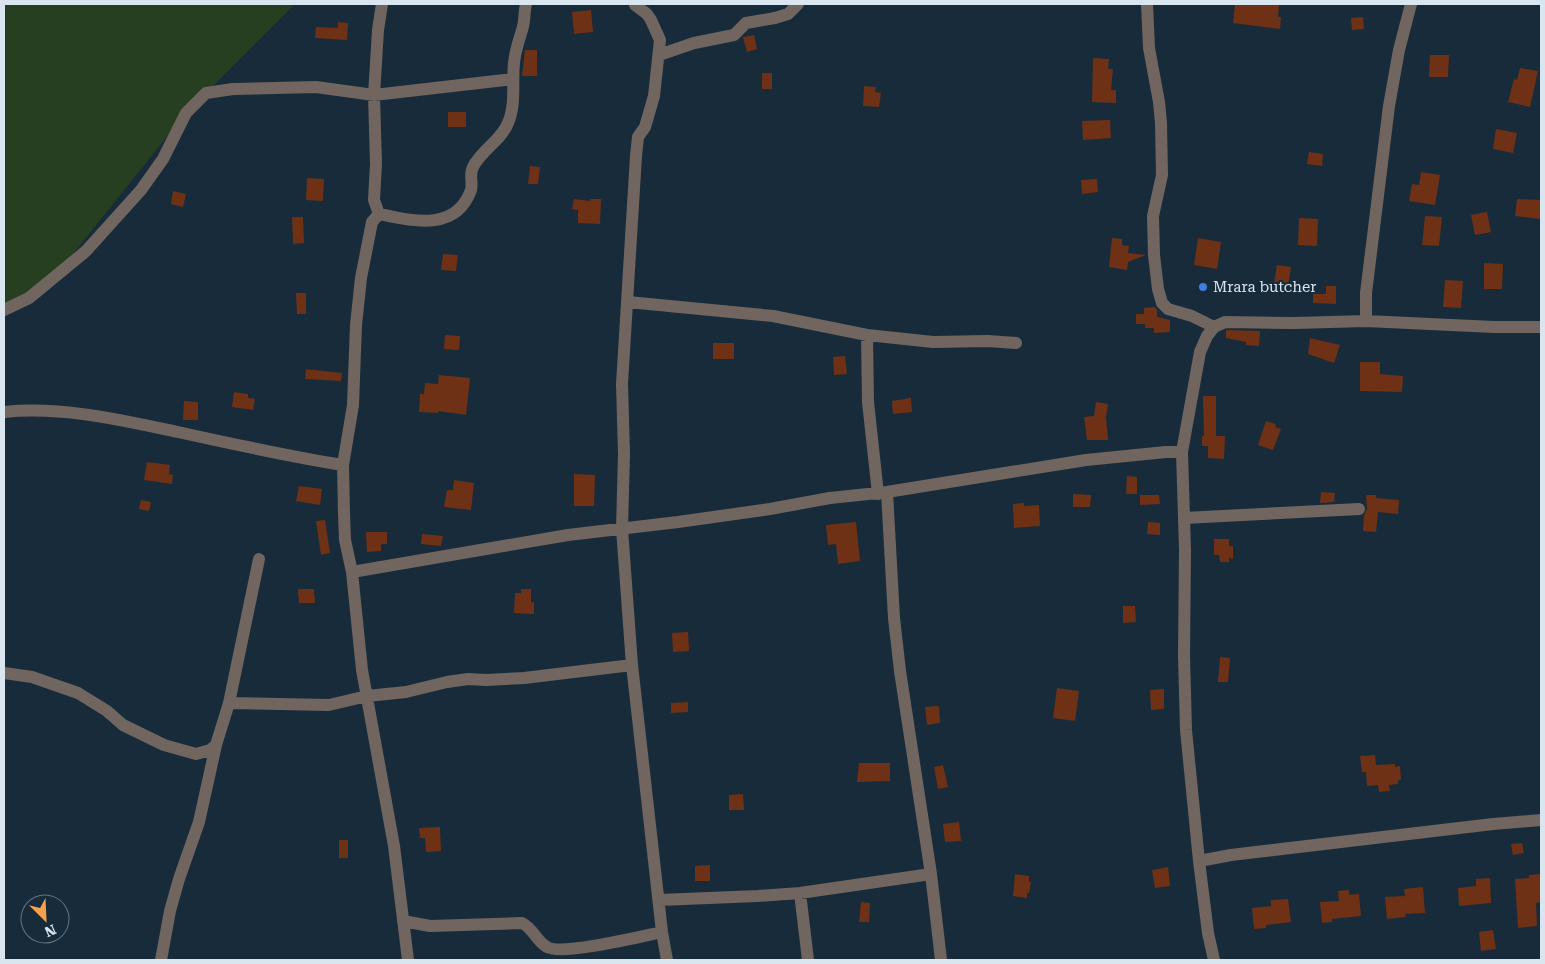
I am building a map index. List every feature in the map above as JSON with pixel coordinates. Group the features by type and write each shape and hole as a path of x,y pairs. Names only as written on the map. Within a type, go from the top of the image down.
{"street":[{"path":"379,214 374,200 376,164 374,95 378,30 382,4"},
{"path":"379,214 425,221 444,219 452,215 462,204 470,191 471,175 474,166 502,134 510,120 513,103 515,51 523,29 526,4"},
{"path":"659,55 694,42 734,35 740,27 748,22 788,14 798,4"},
{"path":"1147,4 1149,48 1161,123 1162,175 1153,216 1154,255 1158,289 1162,302 1168,309 1192,316 1214,327"},
{"path":"1366,321 1366,293 1389,106 1399,50 1411,4"},
{"path":"635,5 647,14 656,28 660,40 657,79 651,108 645,127 638,137 622,384 624,454 622,529 632,665 662,932 667,960"},
{"path":"4,310 29,298 86,251 140,190 163,159 186,113 206,93 233,89 307,87 374,95 513,79"},
{"path":"379,214 372,222 361,278 356,325 352,405 342,465 345,540 352,572 362,670 394,846 408,960"},
{"path":"628,302 773,316 867,335 932,342 988,341 1016,343"},
{"path":"1214,960 1208,933 1199,861 1186,730 1184,656 1185,560 1182,452 1200,352 1207,336 1214,327 1225,322 1366,321 1494,327 1541,327"},
{"path":"867,335 868,402 882,493 896,636 942,960"},
{"path":"4,412 28,410 68,412 142,424 309,460 342,465"},
{"path":"352,572 568,535 770,509 830,498 882,493 1094,459 1182,452"},
{"path":"1184,518 1359,509"},
{"path":"161,960 176,887 199,822 216,745 229,703 259,559"},
{"path":"229,703 329,705 367,696 406,692 468,679 524,678 632,665"},
{"path":"4,673 32,677 78,693 100,706 115,720 164,745 196,754 210,750 216,745"},
{"path":"1199,861 1232,855 1541,820"},
{"path":"659,900 800,893 931,874"},
{"path":"800,893 808,960"},
{"path":"402,921 430,926 522,923 533,930 547,948 553,949 578,948 662,932"}],"green space":[{"path":"4,4 295,4 185,114 41,294 4,312"}],"building":[{"path":"1235,4 1279,5 1280,29 1233,23"},
{"path":"591,10 593,32 574,34 572,12"},
{"path":"1363,17 1364,29 1352,30 1351,18"},
{"path":"338,22 348,23 347,40 315,38 316,27 338,28"},
{"path":"754,35 757,49 747,52 743,37"},
{"path":"525,50 537,50 537,76 522,76"},
{"path":"1430,55 1449,55 1448,77 1429,77"},
{"path":"1093,58 1109,59 1108,69 1113,69 1111,90 1116,90 1116,103 1092,102"},
{"path":"1520,68 1538,71 1530,107 1508,102 1514,79 1517,80"},
{"path":"762,73 772,73 772,89 762,89"},
{"path":"864,86 876,87 875,92 881,93 879,107 863,106"},
{"path":"448,112 466,112 466,127 448,127"},
{"path":"1110,120 1111,138 1083,140 1082,121"},
{"path":"1496,129 1517,133 1513,153 1493,149"},
{"path":"1309,152 1323,154 1322,166 1307,164"},
{"path":"530,166 540,167 538,184 528,184"},
{"path":"1421,172 1440,175 1435,205 1409,201 1412,184 1419,185"},
{"path":"307,178 324,179 323,201 306,200"},
{"path":"1097,179 1098,192 1082,194 1081,180"},
{"path":"173,191 186,194 183,207 171,204"},
{"path":"574,199 590,201 590,199 601,199 600,224 578,223 578,210 572,209"},
{"path":"1517,199 1541,200 1540,219 1515,216"},
{"path":"1487,212 1491,232 1475,235 1471,215"},
{"path":"1425,216 1442,217 1439,246 1422,245"},
{"path":"292,217 303,217 304,243 293,244"},
{"path":"1299,218 1318,219 1317,246 1298,245"},
{"path":"1112,238 1122,239 1122,245 1129,246 1128,253 1146,255 1128,262 1127,270 1109,267"},
{"path":"1198,238 1221,242 1217,269 1194,265"},
{"path":"443,254 458,255 456,271 441,270"},
{"path":"1484,263 1503,264 1502,289 1484,289"},
{"path":"1277,265 1291,267 1288,286 1274,284"},
{"path":"1445,280 1463,281 1461,308 1443,307"},
{"path":"1326,286 1336,286 1336,304 1313,303 1313,294 1326,294"},
{"path":"296,293 306,293 306,314 297,314"},
{"path":"1155,307 1157,317 1170,320 1170,332 1154,333 1154,328 1145,328 1145,324 1136,324 1136,314 1144,314 1144,308"},
{"path":"1226,330 1260,331 1259,346 1246,345 1246,342 1226,338"},
{"path":"445,335 460,336 459,350 444,349"},
{"path":"1310,338 1340,345 1334,363 1308,354"},
{"path":"713,343 734,343 734,359 713,359"},
{"path":"845,356 847,374 834,375 833,357"},
{"path":"1360,362 1380,362 1380,374 1403,376 1402,392 1360,391"},
{"path":"306,369 342,373 341,381 305,379"},
{"path":"439,375 470,378 466,415 438,411 438,413 419,412 420,394 424,394 425,383 438,384"},
{"path":"234,392 248,394 248,398 255,399 253,410 232,407"},
{"path":"1203,396 1216,396 1216,436 1225,436 1224,459 1208,458 1208,446 1202,446 1202,436 1204,436"},
{"path":"911,398 912,412 893,414 892,401"},
{"path":"184,401 198,402 198,420 183,420"},
{"path":"1096,402 1108,404 1106,417 1108,440 1087,440 1084,417 1094,416"},
{"path":"1266,421 1276,424 1275,427 1281,429 1273,450 1258,445"},
{"path":"147,462 170,465 169,474 173,475 172,484 144,480"},
{"path":"574,474 595,475 594,506 574,506"},
{"path":"1127,476 1137,477 1137,494 1126,494"},
{"path":"454,480 474,483 471,510 444,507 447,490 453,490"},
{"path":"299,486 322,489 320,505 296,501"},
{"path":"1321,492 1335,493 1334,502 1320,503"},
{"path":"1073,494 1091,495 1090,507 1073,507"},
{"path":"1140,495 1159,495 1160,504 1140,505"},
{"path":"1366,495 1399,500 1398,514 1378,512 1376,532 1363,531 1364,515 1367,509"},
{"path":"141,500 151,502 149,511 139,509"},
{"path":"1024,503 1024,506 1039,505 1040,526 1014,528 1013,504"},
{"path":"325,520 330,553 321,555 316,521"},
{"path":"856,522 860,561 838,564 836,544 828,545 826,525"},
{"path":"1148,522 1160,523 1160,535 1147,534"},
{"path":"366,532 387,532 387,544 381,544 381,551 367,552"},
{"path":"422,534 443,536 441,546 421,544"},
{"path":"1214,539 1229,539 1229,546 1233,546 1233,559 1229,558 1229,562 1220,562 1219,555 1214,555"},
{"path":"298,589 314,589 315,603 299,603"},
{"path":"521,589 531,589 531,602 534,602 534,614 514,613 515,593 521,593"},
{"path":"1123,606 1135,606 1136,622 1123,623"},
{"path":"688,632 689,651 673,652 672,633"},
{"path":"1220,657 1230,658 1228,682 1218,682"},
{"path":"1057,688 1079,691 1075,721 1053,718"},
{"path":"1164,689 1164,709 1151,710 1150,690"},
{"path":"688,702 688,712 671,713 671,703"},
{"path":"939,706 940,723 927,725 925,707"},
{"path":"1375,755 1376,765 1395,764 1395,767 1400,766 1401,780 1398,780 1398,784 1389,785 1390,791 1379,792 1378,785 1367,786 1366,772 1362,772 1360,756"},
{"path":"859,763 890,763 890,781 857,782"},
{"path":"943,765 948,787 938,789 934,767"},
{"path":"743,794 744,810 729,810 729,795"},
{"path":"959,822 961,841 945,842 943,824"},
{"path":"440,827 441,851 426,852 425,838 420,838 419,828"},
{"path":"339,840 348,840 348,858 339,858"},
{"path":"1522,843 1524,853 1513,855 1511,844"},
{"path":"710,865 710,881 695,881 695,866"},
{"path":"1168,867 1170,886 1155,888 1152,870"},
{"path":"1015,874 1029,876 1029,881 1031,882 1027,898 1013,896"},
{"path":"1541,874 1541,902 1536,903 1537,926 1518,928 1515,879 1529,878 1529,875"},
{"path":"1490,878 1491,903 1459,906 1458,888 1476,886 1476,879"},
{"path":"1423,887 1425,913 1405,914 1406,917 1387,919 1385,897 1405,896 1404,889"},
{"path":"1349,890 1349,895 1359,894 1361,916 1332,919 1332,922 1322,923 1320,902 1339,901 1338,891"},
{"path":"1288,899 1291,922 1266,925 1266,928 1254,929 1252,908 1271,906 1271,900"},
{"path":"861,902 870,903 869,922 859,922"},
{"path":"1493,930 1496,949 1481,951 1479,932"}],"place":[{"name":"Mrara butcher","path":"1203,287"}]}
